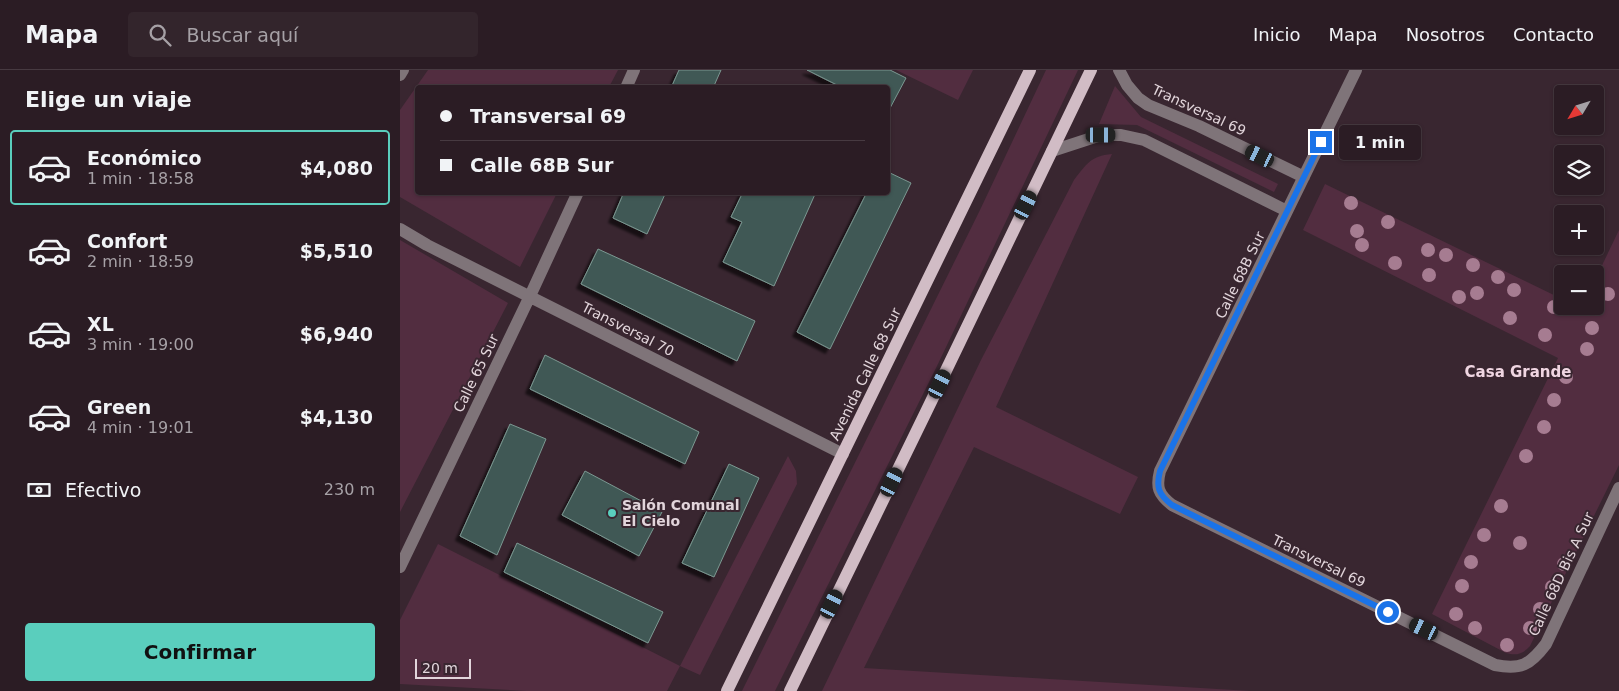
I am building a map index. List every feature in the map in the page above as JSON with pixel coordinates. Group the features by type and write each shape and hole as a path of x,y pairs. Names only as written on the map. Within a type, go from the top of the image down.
{"main road":[{"name":"Avenida Calle 68 Sur","path":"727,691 1030,70"},
{"path":"790,691 1091,70"}],"street":[{"path":"400,75 403,70"},
{"path":"627,85 634,70"},
{"name":"Transversal 69","path":"1119,70 1127,85 1138,98 1148,105 1199,126 1304,177"},
{"name":"Calle 68B Sur","path":"1161,493 1157,483 1160,471 1356,70"},
{"path":"1052,151 1101,135 1121,135 1144,140 1287,211"},
{"name":"Calle 65 Sur","path":"400,567 577,195"},
{"name":"Transversal 70","path":"400,229 428,245 843,454"},
{"name":"Calle 68D Bis A Sur","path":"1522,666 1536,657 1546,644 1619,488"},
{"name":"Transversal 69","path":"1161,493 1172,505 1495,665 1510,668 1522,666"}],"shaded area":[{"path":"428,70 618,70 610,85 418,85"},
{"path":"896,70 973,70 958,100"},
{"path":"1046,70 1078,70 937,366 775,691 742,691 980,210"},
{"path":"1115,86 1141,117 1278,184 1274,192 1137,125 1099,124"},
{"path":"415,89 415,195 556,195 520,267 400,197 400,110"},
{"path":"1112,154 996,407 1138,477 1120,514 974,447 864,668 1251,691 822,691 981,360 1074,180 1086,165 1094,159"},
{"path":"1325,184 1554,295 1554,315 1604,315 1604,265 1602,265 1619,230 1619,465 1530,646 1522,653 1506,653 1432,614 1558,358 1303,230"},
{"path":"400,240 508,303 400,512"},
{"path":"788,456 796,471 797,484 700,675 680,666"},
{"path":"438,544 680,666 667,691 526,691 400,684 400,620"}],"building":[{"path":"679,70 721,70 714,85 672,85"},
{"path":"807,70 890,70 906,78 890,108 890,85 837,85"},
{"path":"890,173 911,183 830,349 797,332 866,195 890,195"},
{"path":"623,195 665,195 647,234 613,218"},
{"path":"742,195 815,195 774,286 723,262 742,222 731,217"},
{"path":"598,249 755,321 737,361 581,284"},
{"path":"545,355 699,432 685,464 530,389"},
{"path":"510,424 546,439 497,555 460,536"},
{"path":"729,464 759,478 714,577 682,563"},
{"name":"Salón Comunal El Cielo","path":"585,471 662,512 639,556 562,515"},
{"path":"517,543 663,612 648,643 504,572"}],"place":[{"name":"Salón Comunal El Cielo","path":"612,513"}],"district":[{"name":"Casa Grande","path":"1518,372"}],"route":[{"path":"1321,142 1160,471 1157,483 1161,493 1172,505 1388,612"}]}
